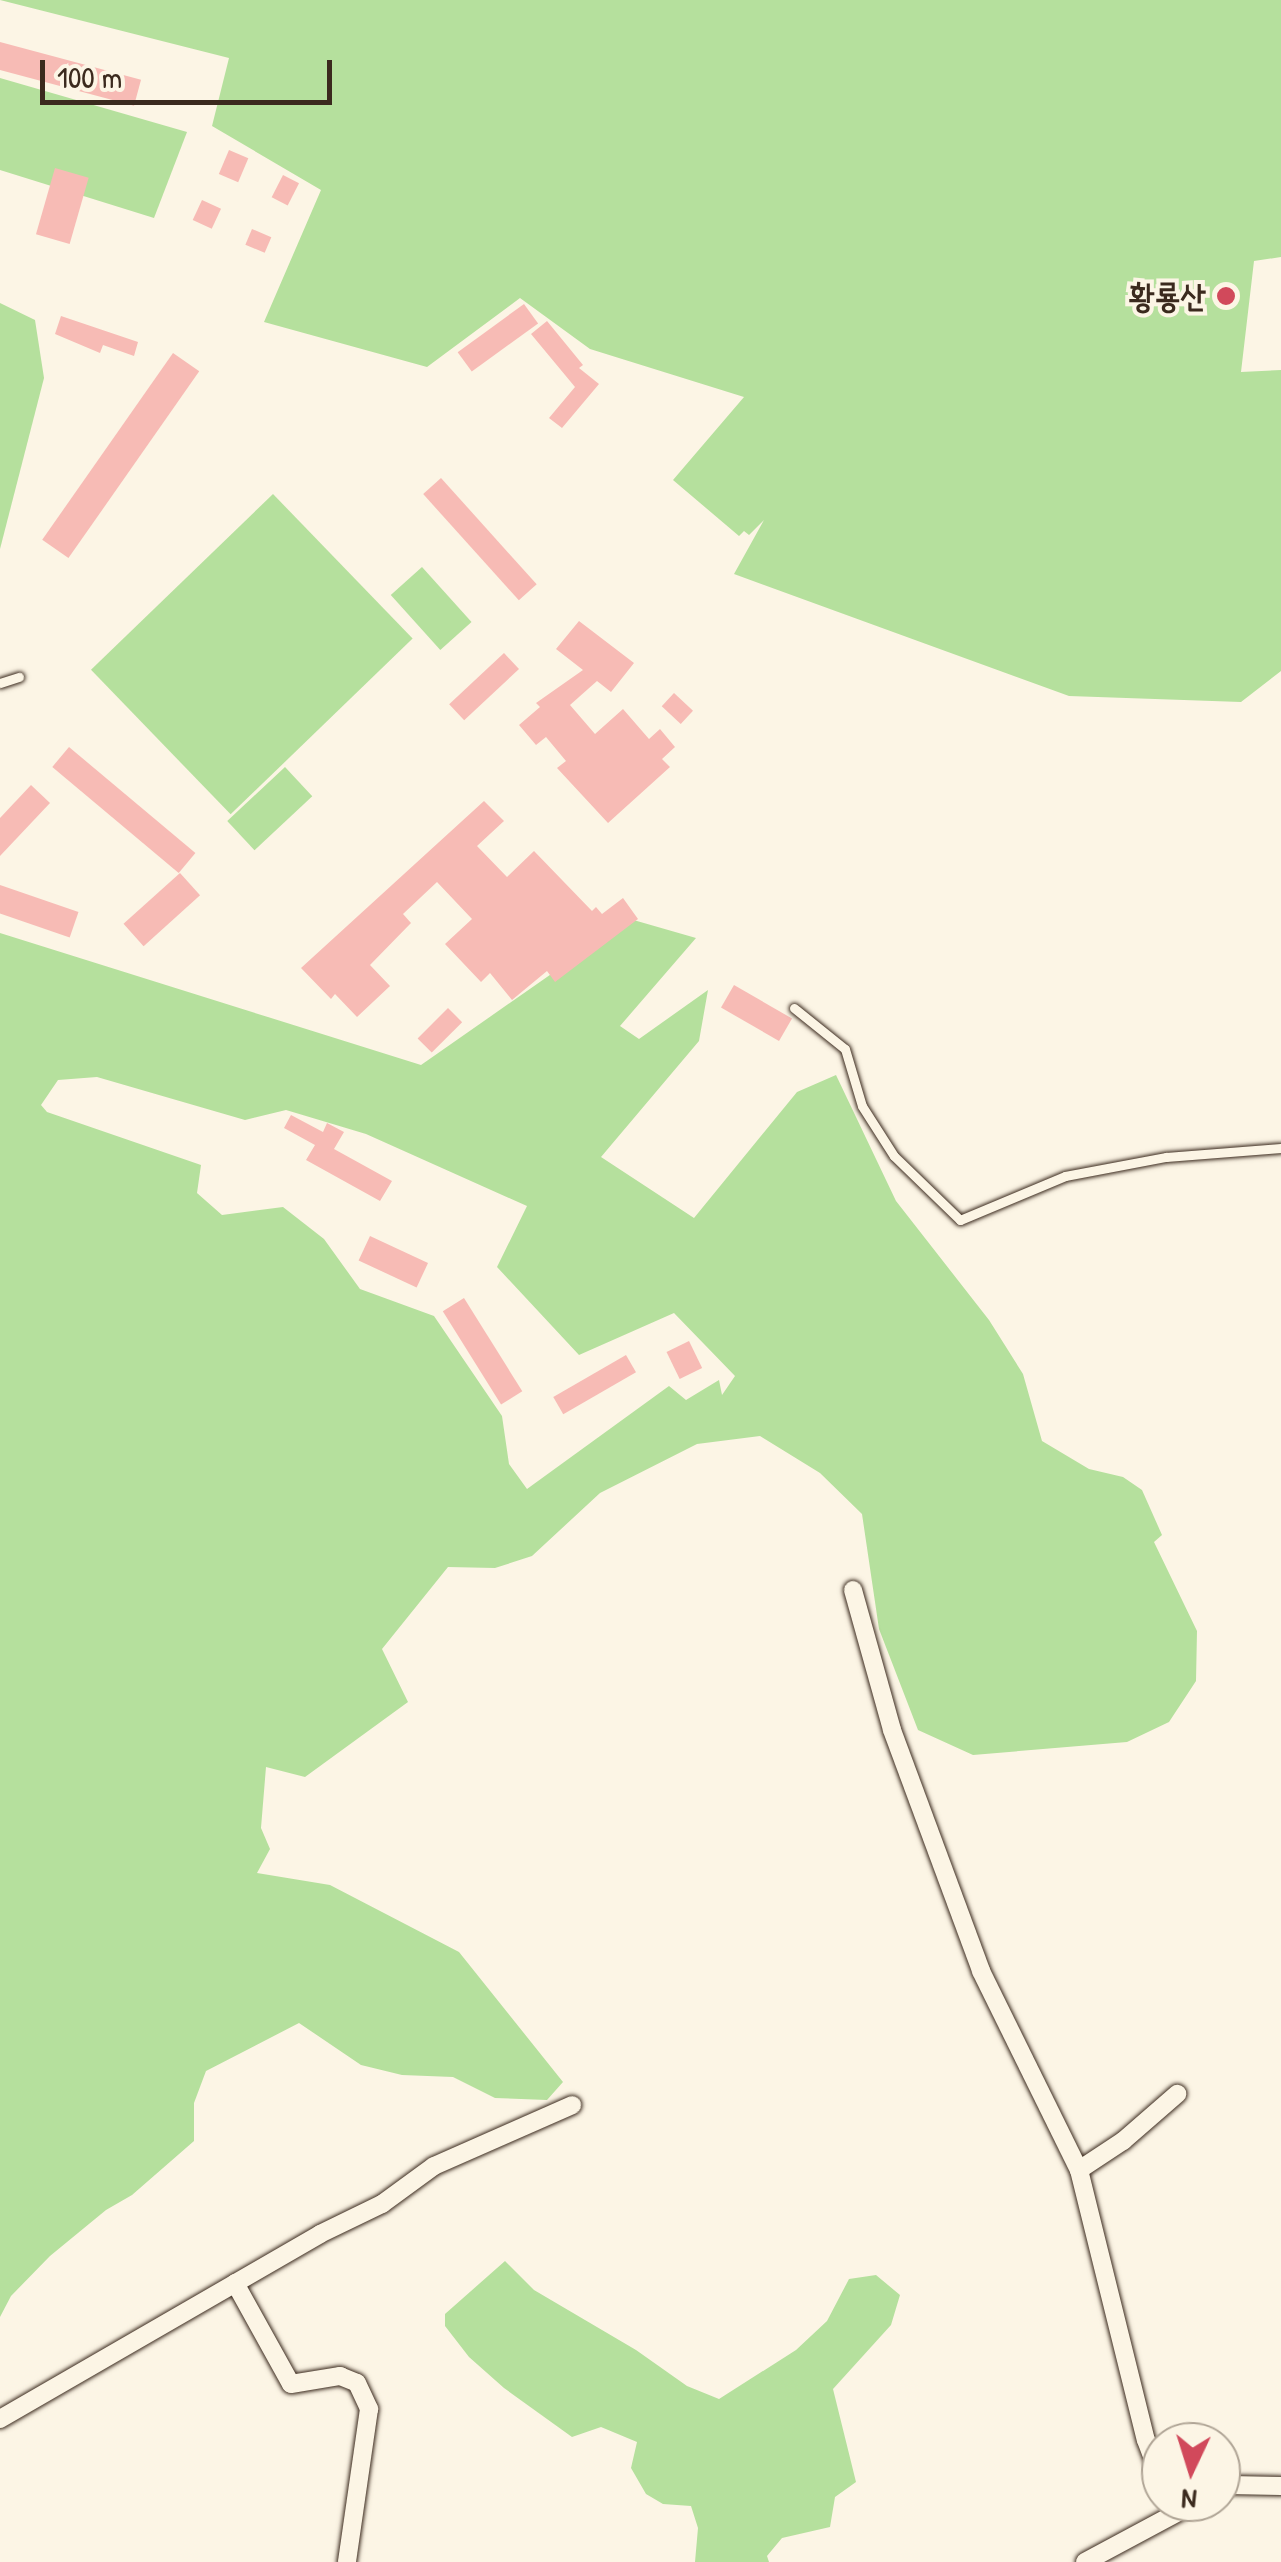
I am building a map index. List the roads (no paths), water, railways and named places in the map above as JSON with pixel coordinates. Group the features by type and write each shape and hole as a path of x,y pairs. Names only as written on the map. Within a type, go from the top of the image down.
{"street":[{"path":"853,1590 892,1730 981,1971 1078,2170 1141,2422"},
{"path":"1078,2170 1124,2141 1176,2094"},
{"path":"0,2419 382,2204 434,2166 572,2104"},
{"path":"236,2283 291,2384 340,2376 357,2383 369,2409 347,2562"},
{"path":"1241,2485 1281,2486"},
{"path":"1085,2562 1149,2522"}],"lane":[{"path":"0,683 20,677"},
{"path":"794,1008 845,1049 862,1106 894,1156 960,1220 1065,1176 1166,1157 1281,1148"}],"place":[{"name":"황룡산","path":"1226,296"}]}
